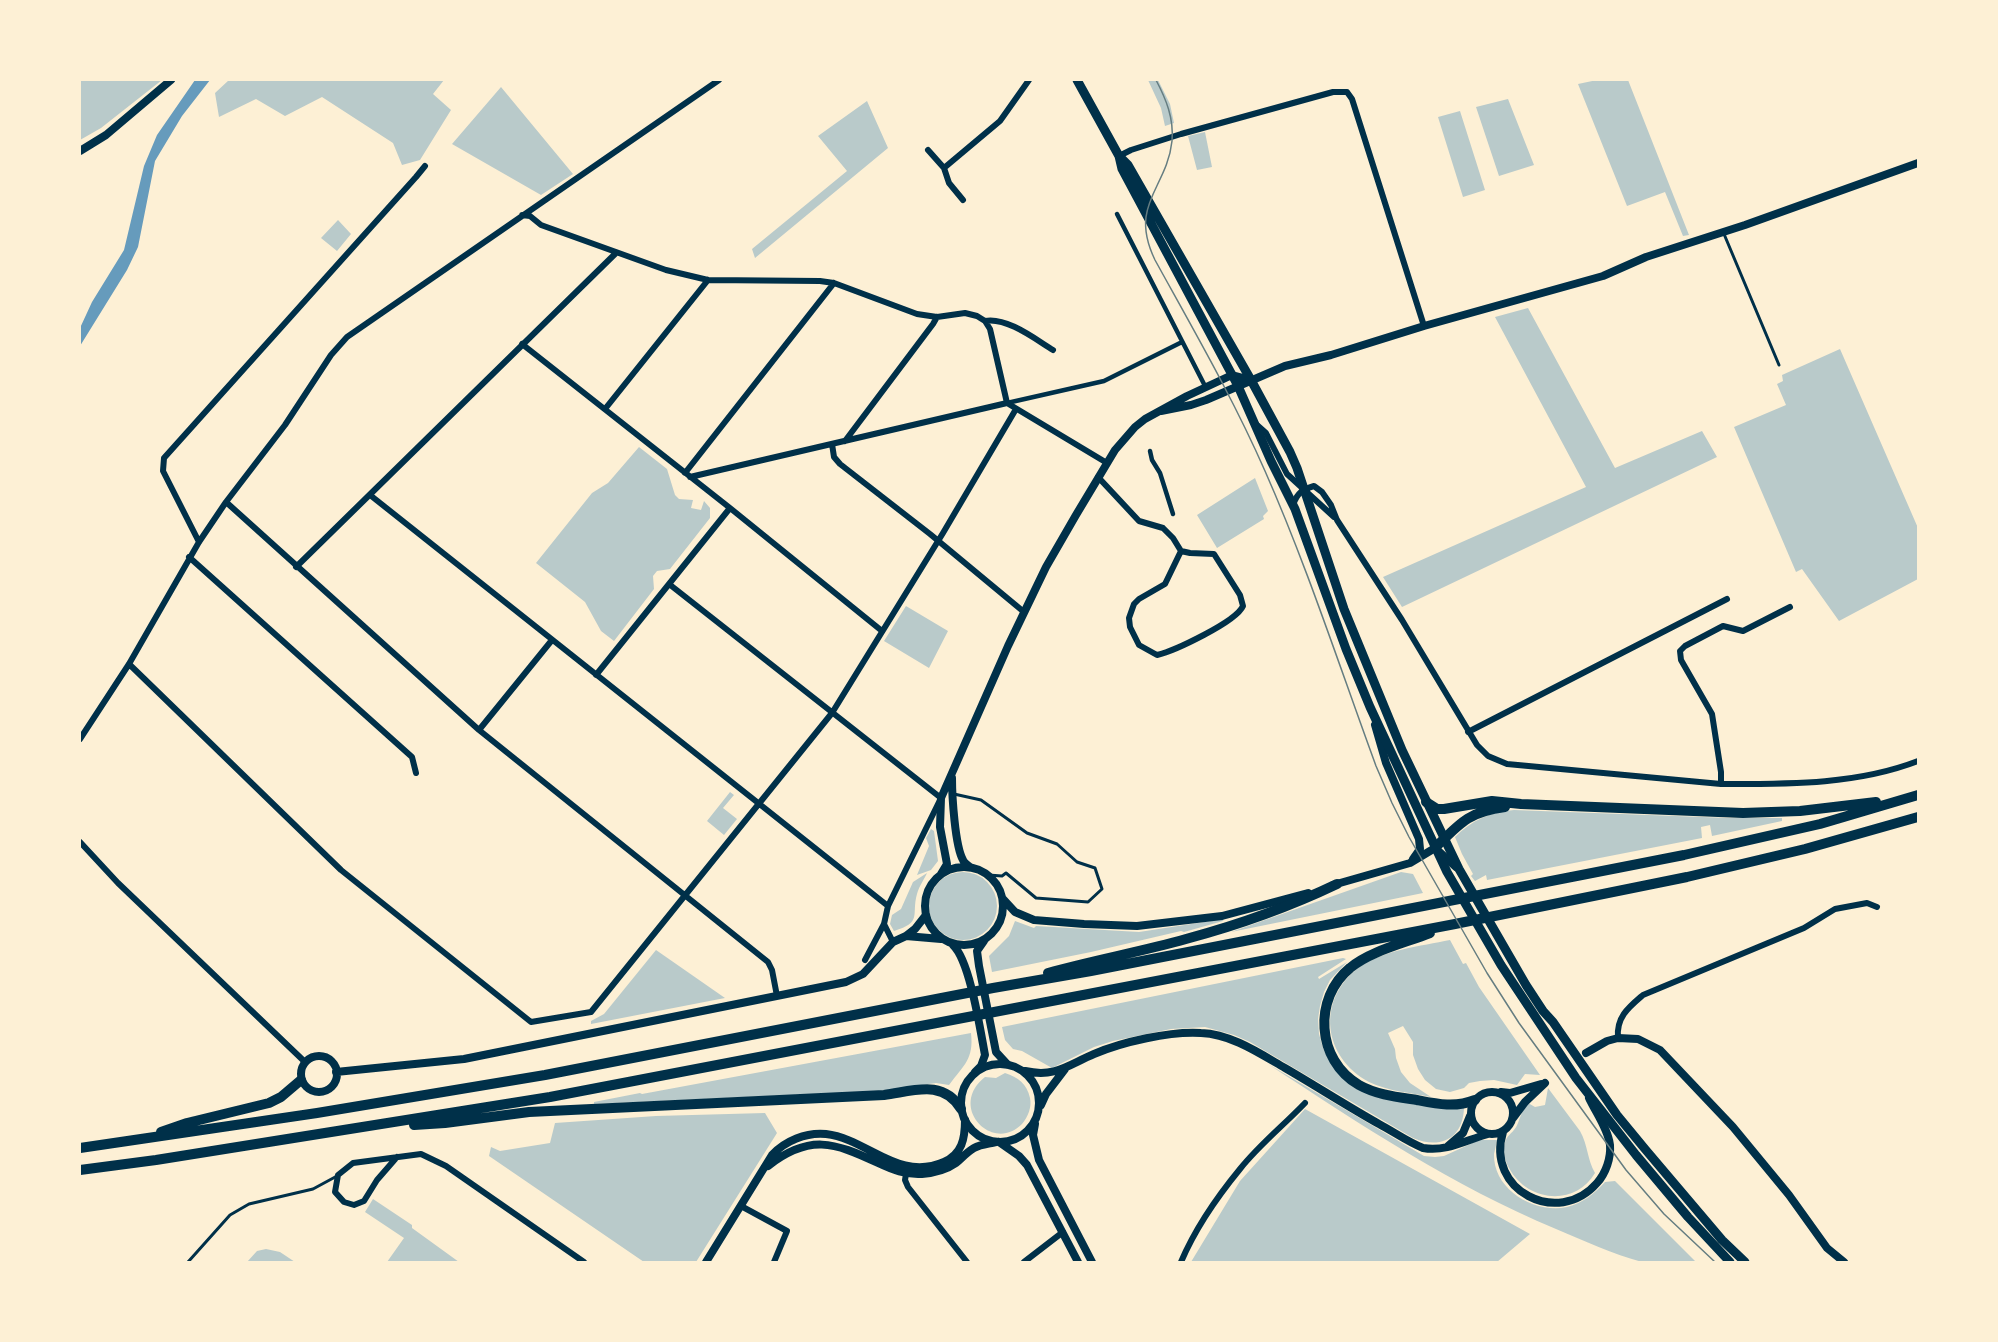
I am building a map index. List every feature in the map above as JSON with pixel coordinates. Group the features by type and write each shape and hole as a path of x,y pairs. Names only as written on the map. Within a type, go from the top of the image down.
{"highway":[{"path":"80,1148 317,1113 545,1075 993,988 1114,967 1684,855 1821,824 1918,795"},
{"path":"1426,802 1437,809 1492,801 1743,813 1800,811 1906,799"},
{"path":"1435,848 1461,822 1473,814 1521,804"},
{"path":"80,1170 550,1097 1455,924 1687,877 1806,849 1918,817"},
{"path":"993,988 1089,961 1188,939 1299,902 1337,884"},
{"path":"1455,924 1371,955 1352,965 1340,976 1329,995 1324,1017 1325,1034 1328,1047 1337,1063 1349,1078 1360,1085 1381,1094 1448,1106 1466,1104 1475,1100"},
{"path":"131,1142 187,1123 269,1103 281,1097 302,1080"},
{"path":"351,1129 445,1123 529,1112 884,1095 929,1089 938,1089 955,1099 963,1115"}],"main road":[{"path":"1077,80 1238,386 1293,505 1370,707 1447,872 1492,950 1585,1090 1636,1155 1730,1263"},
{"path":"1119,156 1128,165 1290,452 1348,618 1402,750 1458,869 1502,947 1543,1011 1617,1115 1696,1210 1745,1263"},
{"path":"1036,1121 1019,1138 1008,1142 983,1138 972,1131 963,1115 963,1089 975,1072 996,1063 1007,1064 1036,1074 1047,1074 1065,1069 1093,1054 1143,1040 1199,1032 1231,1040 1264,1055 1415,1145 1432,1150 1443,1149 1488,1134 1503,1132"},
{"path":"1586,1053 1607,1041 1618,1038 1638,1039 1650,1044 1668,1057 1733,1127 1790,1196 1827,1248 1844,1263"},
{"path":"1065,1069 1049,1089 1040,1108 1033,1135 1039,1160 1092,1263"},
{"path":"1025,1071 1034,1082 1039,1094 1040,1108"},
{"path":"1443,1149 1463,1133 1475,1100 1486,1092 1510,1093 1545,1083 1525,1101 1503,1132 1498,1150 1500,1161 1511,1182 1529,1197 1555,1203 1569,1202 1590,1191 1599,1182 1606,1170 1610,1154 1608,1136 1585,1090"},
{"path":"1500,1092 1510,1100 1514,1112 1513,1119"},
{"path":"1470,1114 1476,1127 1488,1134"},
{"path":"997,1142 1027,1164 1078,1263"}],"street":[{"path":"80,151 106,135 171,80"},
{"path":"80,739 129,664 199,542 226,502 285,425 331,356 348,337 719,80"},
{"path":"944,168 999,121 1029,80"},
{"path":"1119,156 1172,136 1333,92 1347,92 1352,99 1424,326"},
{"path":"928,150 944,168 949,183 963,200"},
{"path":"1161,411 1191,405 1285,366 1346,351 1424,326 1603,276 1646,257 1918,163"},
{"path":"199,542 163,471 164,458 425,166"},
{"path":"1117,214 1204,384"},
{"path":"522,215 530,216 541,225 615,253 666,270 708,280 820,280 834,282 917,314 937,316 965,313 977,316 985,321 990,329 1007,403 1107,463"},
{"path":"296,567 615,253"},
{"path":"605,409 708,280"},
{"path":"687,475 834,282"},
{"path":"845,441 937,316"},
{"path":"985,321 993,319 1002,322 1023,331 1053,350"},
{"path":"687,475 1104,381 1182,342"},
{"path":"522,344 882,631"},
{"path":"865,960 884,924 888,906 941,798 1024,612 1049,562 1119,444 1135,427 1161,411 1232,375 1251,380"},
{"path":"129,664 354,883 531,1022 591,1012 832,713 1016,410"},
{"path":"1255,423 1266,433 1287,474 1304,489"},
{"path":"832,444 834,457 840,464 1024,612"},
{"path":"1150,451 1152,460 1160,473 1173,514"},
{"path":"1098,477 1139,521 1163,528 1181,551 1214,554 1242,598 1243,606 1237,614 1180,647 1157,655 1139,645 1130,627 1129,618 1134,604 1139,599 1165,584 1181,551"},
{"path":"1293,505 1304,489 1317,487 1402,620 1468,732 1488,756 1508,764 1721,784 1804,783 1860,776 1918,761"},
{"path":"370,495 759,806 888,906"},
{"path":"226,502 479,730 768,962 772,970 777,996"},
{"path":"596,675 730,508"},
{"path":"189,558 412,757 416,773"},
{"path":"669,584 941,798"},
{"path":"1468,732 1728,599"},
{"path":"1721,784 1720,761 1712,714 1681,660 1680,651 1684,646 1723,626 1743,631 1790,607"},
{"path":"479,730 552,640"},
{"path":"1370,707 1386,764 1419,839 1419,849 1410,863"},
{"path":"952,774 955,822 963,860 972,868 988,875 999,887 1003,899 1002,917 998,926 977,951 996,1052 1007,1064"},
{"path":"941,798 940,827 948,864 927,892 926,915 935,933 961,953 966,968 985,1054 981,1066 975,1072"},
{"path":"80,842 118,883 305,1062"},
{"path":"1003,899 1015,912 1034,920 1137,926 1222,916 1410,863 1435,848 1458,869"},
{"path":"941,874 961,867 972,868"},
{"path":"1618,1038 1624,1011 1642,995 1804,928 1835,909 1868,903 1877,907"},
{"path":"336,1072 464,1059 846,982 863,974 893,942 915,929 926,915"},
{"path":"884,924 893,942"},
{"path":"906,936 943,939"},
{"path":"952,944 963,946 985,940"},
{"path":"321,1056 331,1062 336,1072 334,1083 325,1091 308,1089 302,1080 302,1068 305,1062 321,1056"},
{"path":"1181,1263 1201,1223 1240,1168 1305,1103"},
{"path":"706,1263 771,1155 779,1148 799,1138 820,1134 842,1138 906,1167 936,1165 953,1158 959,1152 965,1133 963,1115"},
{"path":"764,1168 793,1149 820,1143 851,1150 895,1171 906,1174 925,1174 939,1171 976,1147 997,1142"},
{"path":"397,1157 377,1180 364,1201 354,1205 344,1202 335,1192 338,1175 353,1163 397,1157 421,1154 446,1166 520,1219 566,1248 584,1263"},
{"path":"906,1174 905,1180 908,1186 967,1263"},
{"path":"741,1206 787,1231 774,1261 783,1263"},
{"path":"1024,1263 1063,1232"}],"lane":[{"path":"1723,232 1779,365"},
{"path":"952,794 981,800 1027,833 1057,844 1077,862 1095,868 1102,889 1088,902 1036,898 1006,873 1002,876 988,875"},
{"path":"188,1263 230,1215 240,1209 249,1204 313,1189 338,1175"}],"shaded area":[{"path":"80,80 162,80 101,128 80,140"},
{"path":"229,80 444,80 433,94 451,110 420,160 402,165 393,143 322,97 285,116 256,99 219,117 215,93"},
{"path":"1148,80 1158,80 1170,104 1174,123 1165,126 1161,108"},
{"path":"1597,80 1628,80 1689,235 1683,236 1665,192 1627,206 1578,84"},
{"path":"501,87 573,174 541,195 452,144"},
{"path":"1508,99 1534,165 1499,176 1476,107"},
{"path":"867,101 888,148 755,258 752,249 847,171 818,136"},
{"path":"1460,111 1485,190 1463,197 1438,117"},
{"path":"1205,132 1212,167 1197,170 1188,136"},
{"path":"338,220 351,234 337,251 321,238"},
{"path":"1528,308 1615,468 1702,431 1717,457 1402,607 1383,577 1586,487 1495,317"},
{"path":"1840,349 1918,528 1918,579 1839,621 1802,569 1796,572 1734,427 1786,405 1777,384 1783,381 1782,375"},
{"path":"639,447 667,469 675,495 679,499 693,500 691,508 701,510 704,501 710,508 710,518 670,569 657,571 653,576 654,589 614,641 601,631 585,602 536,563 592,493 608,483"},
{"path":"1255,478 1268,511 1263,516 1264,519 1217,548 1197,515"},
{"path":"906,606 948,631 929,668 884,641"},
{"path":"730,792 734,795 723,808 737,819 724,835 707,821"},
{"path":"1514,810 1782,818 1782,821 1712,836 1710,825 1701,827 1702,838 1487,880 1486,875 1475,881 1455,837 1482,818"},
{"path":"931,829 934,831 938,861 931,870 917,875 929,846 926,838"},
{"path":"963,872 976,875 987,882 994,893 997,906 994,919 987,930 976,937 963,940 950,937 939,930 932,919 929,906 932,893 939,882 950,875"},
{"path":"1401,872 1413,874 1423,893 1231,932"},
{"path":"927,873 917,894 912,921 894,931 890,924 892,915 901,909 913,882"},
{"path":"1224,919 1184,932 992,972 989,956 1009,936 1015,921 1034,928 1036,926 1139,932"},
{"path":"1450,940 1463,964 1466,963 1479,987 1540,1075 1525,1074 1517,1085 1494,1080 1469,1083 1464,1088 1450,1092 1436,1089 1425,1080 1418,1069 1413,1055 1413,1042 1403,1026 1388,1033 1401,1072 1410,1083 1431,1097 1392,1090 1369,1082 1342,1058 1334,1044 1330,1028 1331,1012 1336,996 1345,981 1368,962 1403,950"},
{"path":"656,950 725,998 591,1024 591,1021 604,1014"},
{"path":"1346,959 1318,977 1319,979 1347,962 1330,980 1320,1006 1319,1034 1330,1062 1352,1085 1464,1108 1460,1127 1449,1139 1433,1143 1413,1138 1250,1042 1205,1027 1171,1029 1113,1041 1094,1047 1052,1068 1022,1051 1013,1049 1005,1040 1002,1027"},
{"path":"971,1033 969,1056 949,1085 936,1083 880,1091 594,1104 594,1102 640,1093"},
{"path":"1268,1064 1424,1156 1444,1156 1479,1140 1497,1140 1494,1154 1500,1178 1518,1197 1530,1203 1542,1207 1567,1207 1588,1197 1605,1182 1615,1181 1696,1262 1661,1264 1642,1262 1599,1247 1518,1212 1408,1153"},
{"path":"1005,1073 1018,1079 1024,1085 1029,1093 1030,1105 1028,1115 1022,1124 1011,1132 999,1134 978,1123 972,1113 971,1101 974,1089 985,1077 996,1078"},
{"path":"1548,1088 1580,1131 1595,1173 1586,1184 1564,1195 1551,1196 1527,1188 1509,1168 1504,1155 1505,1141 1516,1127 1526,1106 1528,1103 1535,1107 1545,1105"},
{"path":"1305,1109 1530,1234 1497,1262 1191,1262 1240,1181"},
{"path":"765,1113 777,1133 696,1262 644,1262 489,1156 491,1147 500,1151 550,1143 555,1123 656,1116"},
{"path":"373,1199 412,1225 412,1228 459,1262 387,1262 404,1238 365,1212"},
{"path":"266,1249 280,1252 295,1262 247,1262 257,1251"}],"water":[{"path":"195,80 210,80 182,116 155,161 138,247 127,270 80,346 80,328 92,302 124,250 144,166 157,135"}],"tram line":[{"path":"1156,80 1172,124 1172,141 1169,158 1147,210 1148,241 1155,260 1226,390 1265,471 1295,543 1376,766 1392,803 1487,973 1519,1023 1626,1170 1664,1214 1715,1262"}]}
